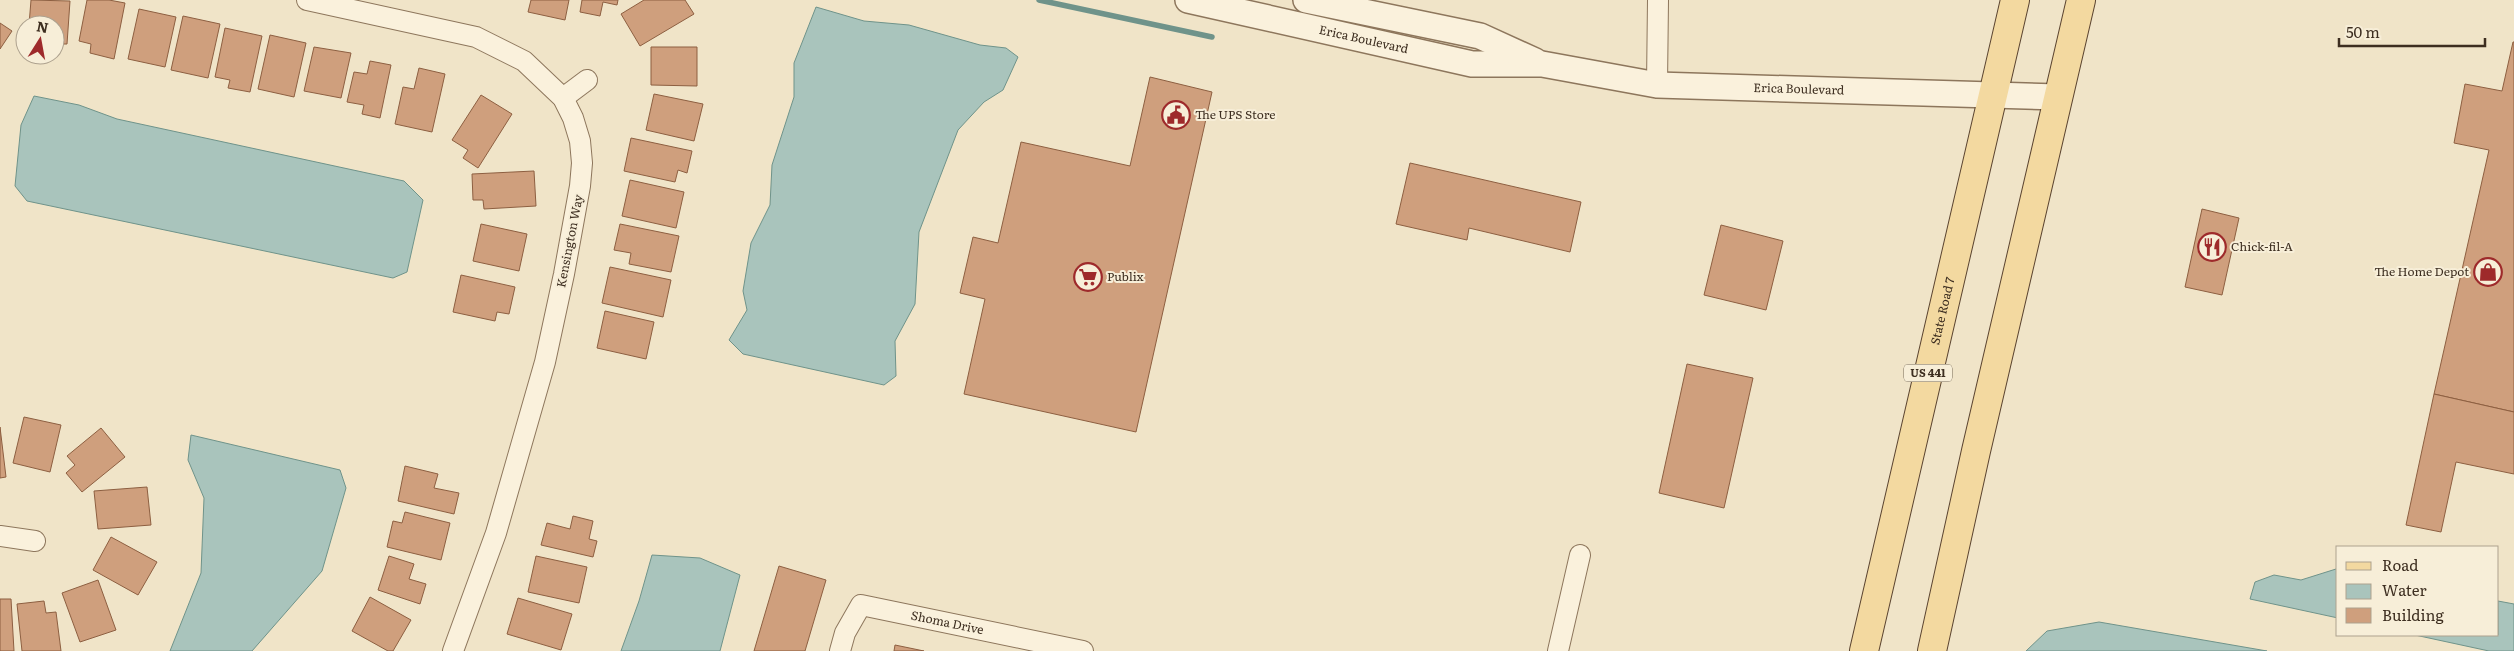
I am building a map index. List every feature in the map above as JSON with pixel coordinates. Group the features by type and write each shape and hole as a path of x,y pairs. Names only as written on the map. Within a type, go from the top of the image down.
{"main road":[{"name":"State Road 7","path":"1864,651 2015,0"},
{"path":"1932,651 2081,0"}],"street":[{"name":"Kensington Way","path":"307,0 476,37 524,61 563,98 578,133 582,163 564,274 522,448 496,533 453,651"},
{"name":"Erica Boulevard","path":"1188,0 1472,64 1542,64 1657,85 2058,96"},
{"name":"Erica Boulevard","path":"1306,0 1480,36 1542,64"},
{"path":"1657,85 1658,0"},
{"path":"563,98 587,80"},
{"path":"0,536 35,541"},
{"path":"1558,651 1580,555"},
{"name":"Shoma Drive","path":"840,651 845,633 861,605 1083,651"}],"water":[{"path":"816,7 864,21 909,25 980,45 1006,48 1018,57 1003,90 984,102 958,130 919,232 915,304 895,341 896,376 884,385 743,354 729,340 747,310 743,291 751,243 770,205 772,165 794,97 794,63"},
{"path":"34,96 79,105 117,119 404,181 423,200 407,272 393,278 27,201 15,186 21,125"},
{"path":"191,435 340,470 346,488 322,571 252,651 170,651 201,573 204,498 188,460"},
{"path":"652,555 700,558 740,575 720,651 621,651 639,601"},
{"path":"2336,569 2336,618 2250,599 2255,582 2274,575 2301,580"},
{"path":"2499,601 2514,604 2514,651 2489,651 2420,636 2499,636"},
{"path":"2099,622 2267,651 2026,651 2047,631"}],"building":[{"path":"31,0 70,1 67,44 65,44 65,15 30,15"},
{"path":"87,0 109,0 125,3 114,59 90,53 91,44 79,41"},
{"path":"531,0 569,0 565,20 528,12"},
{"path":"582,0 618,0 617,5 603,2 600,16 580,12"},
{"path":"644,0 685,0 694,14 640,46 621,14"},
{"path":"139,9 176,17 165,67 128,59"},
{"path":"183,16 220,24 208,78 171,70"},
{"path":"0,23 12,31 0,49"},
{"path":"225,28 262,36 250,92 228,88 230,80 215,77"},
{"path":"270,35 306,43 294,97 258,89"},
{"name":"The Home Depot","path":"2513,42 2514,412 2434,394 2489,150 2454,143 2465,84 2502,91"},
{"path":"314,47 351,53 341,98 304,91"},
{"path":"651,47 697,47 697,86 651,85"},
{"path":"370,61 391,65 380,118 362,114 364,105 347,102 354,72 367,74"},
{"path":"419,68 445,74 432,132 395,124 403,87 414,89"},
{"path":"1150,77 1212,92 1136,432 964,394 985,299 960,293 973,237 998,243 1021,142 1130,166"},
{"path":"654,94 703,104 694,141 646,130"},
{"path":"481,95 512,114 478,168 463,158 468,150 452,140"},
{"path":"631,138 692,151 687,173 678,170 675,182 624,171"},
{"path":"1410,163 1581,202 1570,252 1469,228 1467,240 1396,224"},
{"path":"534,171 536,206 484,209 483,200 473,200 472,174"},
{"path":"630,180 684,192 676,228 622,216"},
{"path":"2202,209 2239,218 2222,295 2185,287"},
{"path":"481,224 527,234 519,271 473,261"},
{"path":"620,224 679,236 671,272 629,264 631,253 614,250"},
{"path":"1721,225 1783,241 1766,310 1704,295"},
{"path":"610,267 671,280 663,317 602,303"},
{"path":"461,275 515,287 509,314 497,312 495,321 453,312"},
{"path":"605,311 654,322 646,359 597,348"},
{"path":"1687,364 1753,378 1724,508 1659,493"},
{"path":"2434,394 2514,412 2514,474 2456,462 2441,532 2406,525"},
{"path":"24,417 61,425 50,472 13,463"},
{"path":"0,427 6,477 0,478"},
{"path":"101,428 125,457 82,492 66,473 75,465 67,456"},
{"path":"405,466 438,474 434,488 459,493 454,514 398,501"},
{"path":"147,487 151,525 98,529 94,491"},
{"path":"405,512 450,523 441,560 387,547 393,521 402,523"},
{"path":"573,516 593,521 589,539 597,541 593,557 541,545 547,523 570,529"},
{"path":"111,537 157,562 138,595 93,570"},
{"path":"389,556 414,564 409,579 426,584 420,604 378,590"},
{"path":"536,556 587,567 579,603 528,592"},
{"path":"779,566 826,580 805,651 754,651"},
{"path":"98,580 116,630 80,642 62,593"},
{"path":"370,597 411,620 393,651 388,651 352,631"},
{"path":"518,598 572,614 561,650 507,634"},
{"path":"0,599 11,599 14,651 0,651"},
{"path":"44,601 46,613 56,612 61,651 22,651 17,604"},
{"path":"895,645 924,651 894,651"}],"waterway":[{"path":"1039,0 1212,37"}],"place":[{"name":"The UPS Store","path":"1176,115"},
{"name":"Chick-fil-A","path":"2212,247"},
{"name":"The Home Depot","path":"2488,272"},
{"name":"Publix","path":"1088,277"}]}
